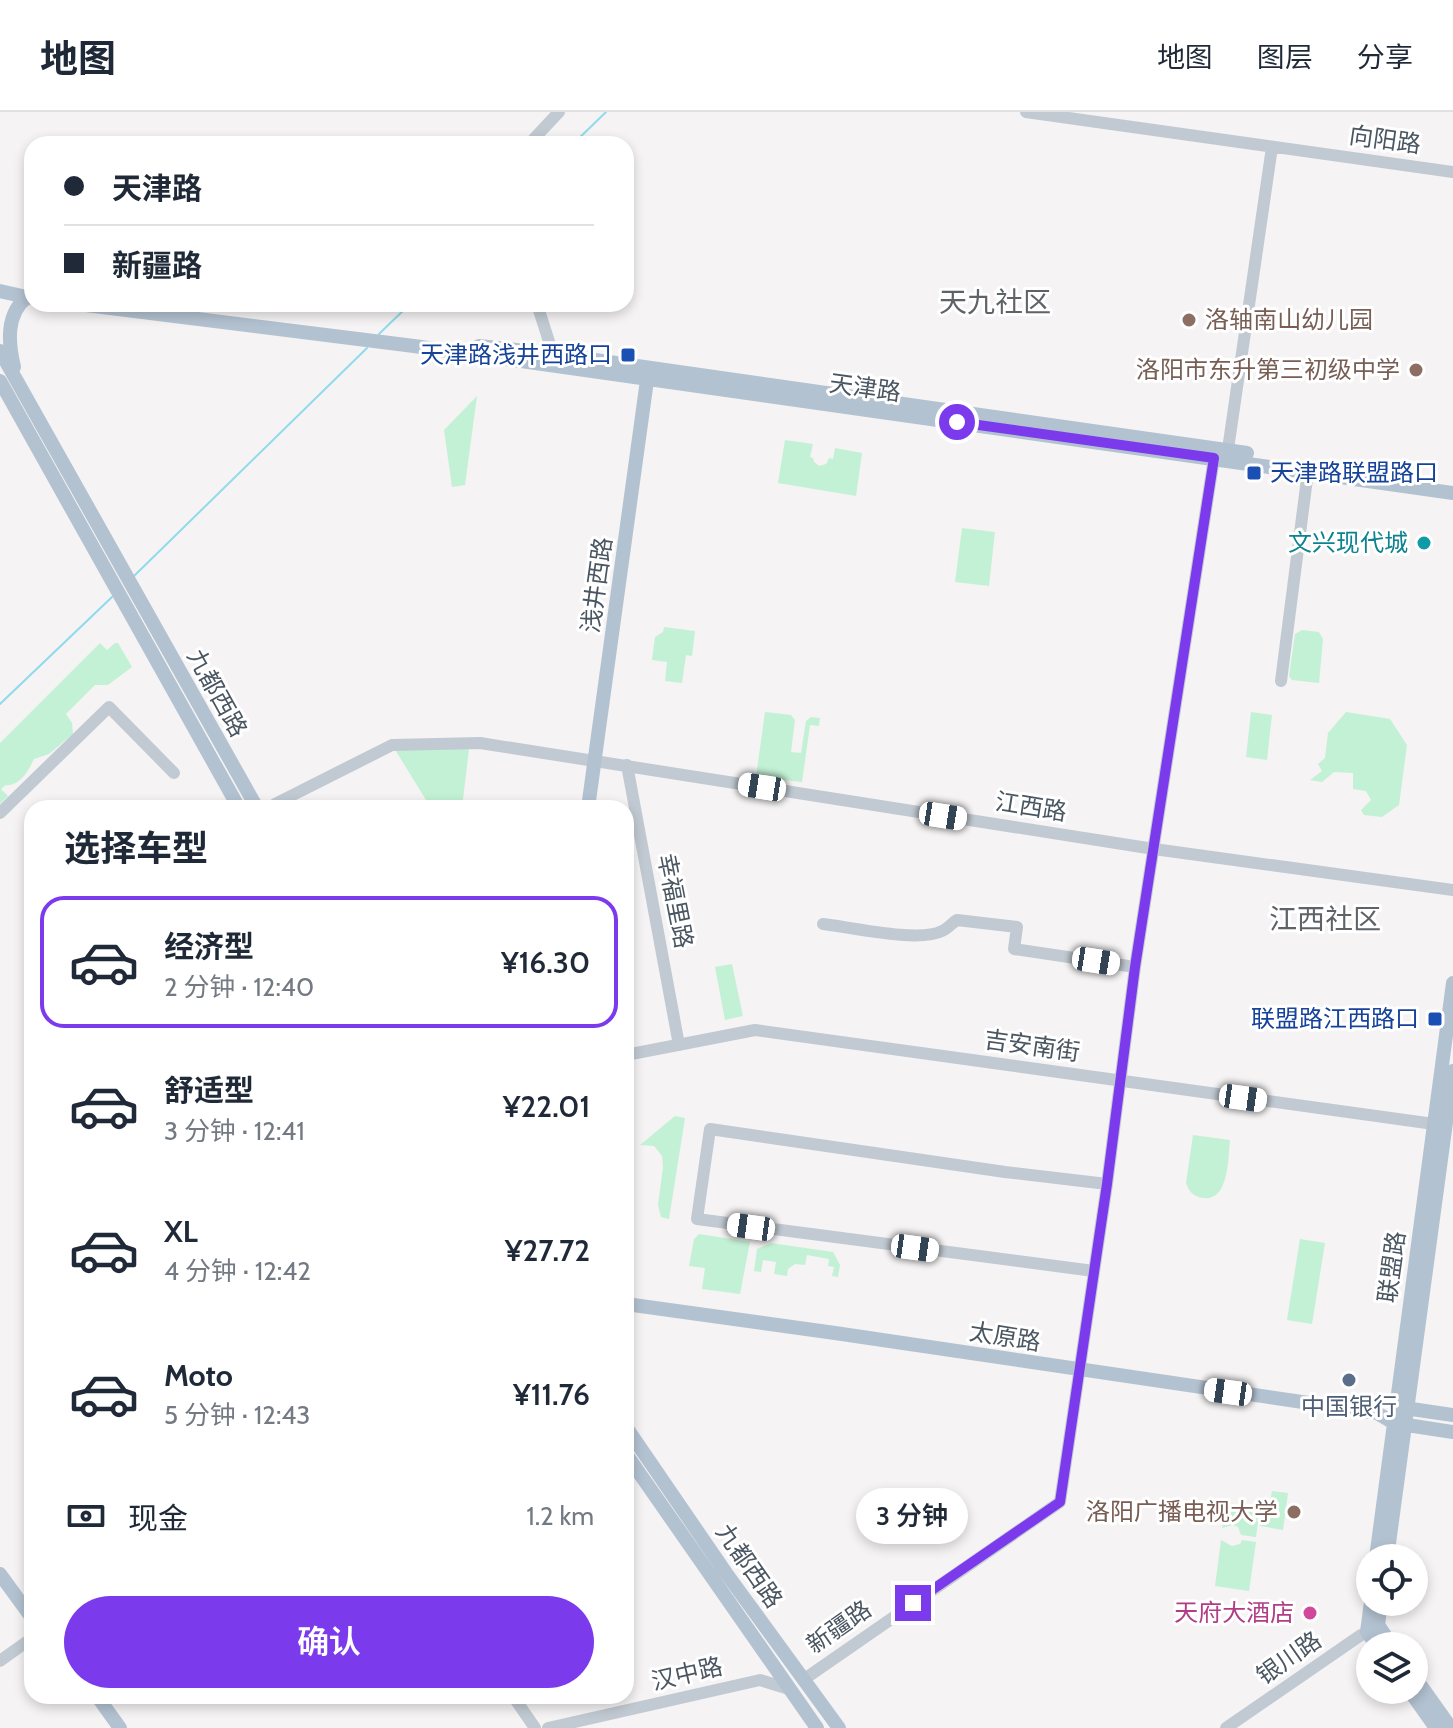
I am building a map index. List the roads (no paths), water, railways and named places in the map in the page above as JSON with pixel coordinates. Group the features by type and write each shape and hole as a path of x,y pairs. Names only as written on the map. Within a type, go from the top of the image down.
{"main road":[{"path":"0,283 24,293"},
{"path":"0,291 24,294"},
{"path":"18,386 10,325 16,310 24,301"},
{"path":"153,312 332,331"},
{"path":"200,312 332,331"},
{"name":"天津路","path":"332,331 1223,456 1453,483"},
{"path":"0,351 112,552 133,605"},
{"name":"浅井西路","path":"598,800 600,761 653,375"},
{"path":"0,381 102,564 133,605"},
{"name":"天津路","path":"1223,456 1453,493"},
{"name":"九都西路","path":"133,605 235,800"},
{"name":"九都西路","path":"133,605 252,800"},
{"name":"浅井西路","path":"590,800 600,761"},
{"name":"联盟路","path":"1402,1408 1453,983"},
{"name":"联盟路","path":"1378,1544 1451,1105 1453,1071"},
{"name":"太原路","path":"634,1305 1377,1413 1399,1424 1453,1432"},
{"name":"太原路","path":"1377,1413 1402,1408 1453,1415"},
{"name":"联盟路","path":"1388,1544 1399,1424"},
{"name":"九都西路","path":"634,1439 726,1573 839,1728"},
{"name":"九都西路","path":"634,1466 817,1728"},
{"path":"0,1562 24,1595"},
{"path":"0,1574 24,1607"},
{"path":"1372,1616 1373,1632"},
{"path":"1372,1628 1376,1616"},
{"path":"1372,1628 1376,1632"},
{"path":"1428,1697 1446,1723"},
{"path":"94,1704 111,1728"},
{"path":"103,1704 120,1728"},
{"path":"1425,1704 1446,1723"}],"street":[{"path":"536,136 559,112"},
{"name":"向阳路","path":"1026,112 1453,172"},
{"name":"新疆路","path":"803,1680 1060,1502 1135,967 1223,456 1272,147"},
{"path":"539,312 553,360"},
{"path":"1281,681 1308,471"},
{"path":"0,813 109,707 174,773"},
{"name":"江西路","path":"283,800 392,745 480,743 1154,849 1453,890"},
{"name":"幸福里路","path":"627,765 634,800"},
{"name":"幸福里路","path":"634,803 679,1045"},
{"path":"823,924 907,935 941,932 957,920 1017,927 1014,949 1135,967"},
{"name":"吉安南街","path":"634,1053 755,1030 1434,1124"},
{"path":"1094,1271 697,1219 710,1129 1107,1184"},
{"name":"银川路","path":"1226,1728 1372,1628"},
{"path":"0,1661 24,1644"},
{"path":"0,1669 24,1652"},
{"name":"汉中路","path":"548,1728 760,1680 789,1689"},
{"path":"518,1704 535,1728"}],"waterway":[{"path":"581,136 606,112"},
{"path":"379,334 402,312"},
{"path":"134,576 367,348"},
{"path":"0,704 112,597"}],"place":[{"name":"洛轴南山幼儿园","path":"1189,320"},
{"name":"天津路浅井西路口","path":"628,355"},
{"name":"洛阳市东升第三初级中学","path":"1416,370"},
{"name":"天津路联盟路口","path":"1254,473"},
{"name":"文兴现代城","path":"1424,543"},
{"name":"联盟路江西路口","path":"1435,1019"},
{"name":"中国银行","path":"1349,1380"},
{"name":"洛阳广播电视大学","path":"1294,1512"},
{"name":"天府大酒店","path":"1310,1613"}],"district":[{"name":"天九社区","path":"995,302"},
{"name":"江西社区","path":"1325,919"}]}
